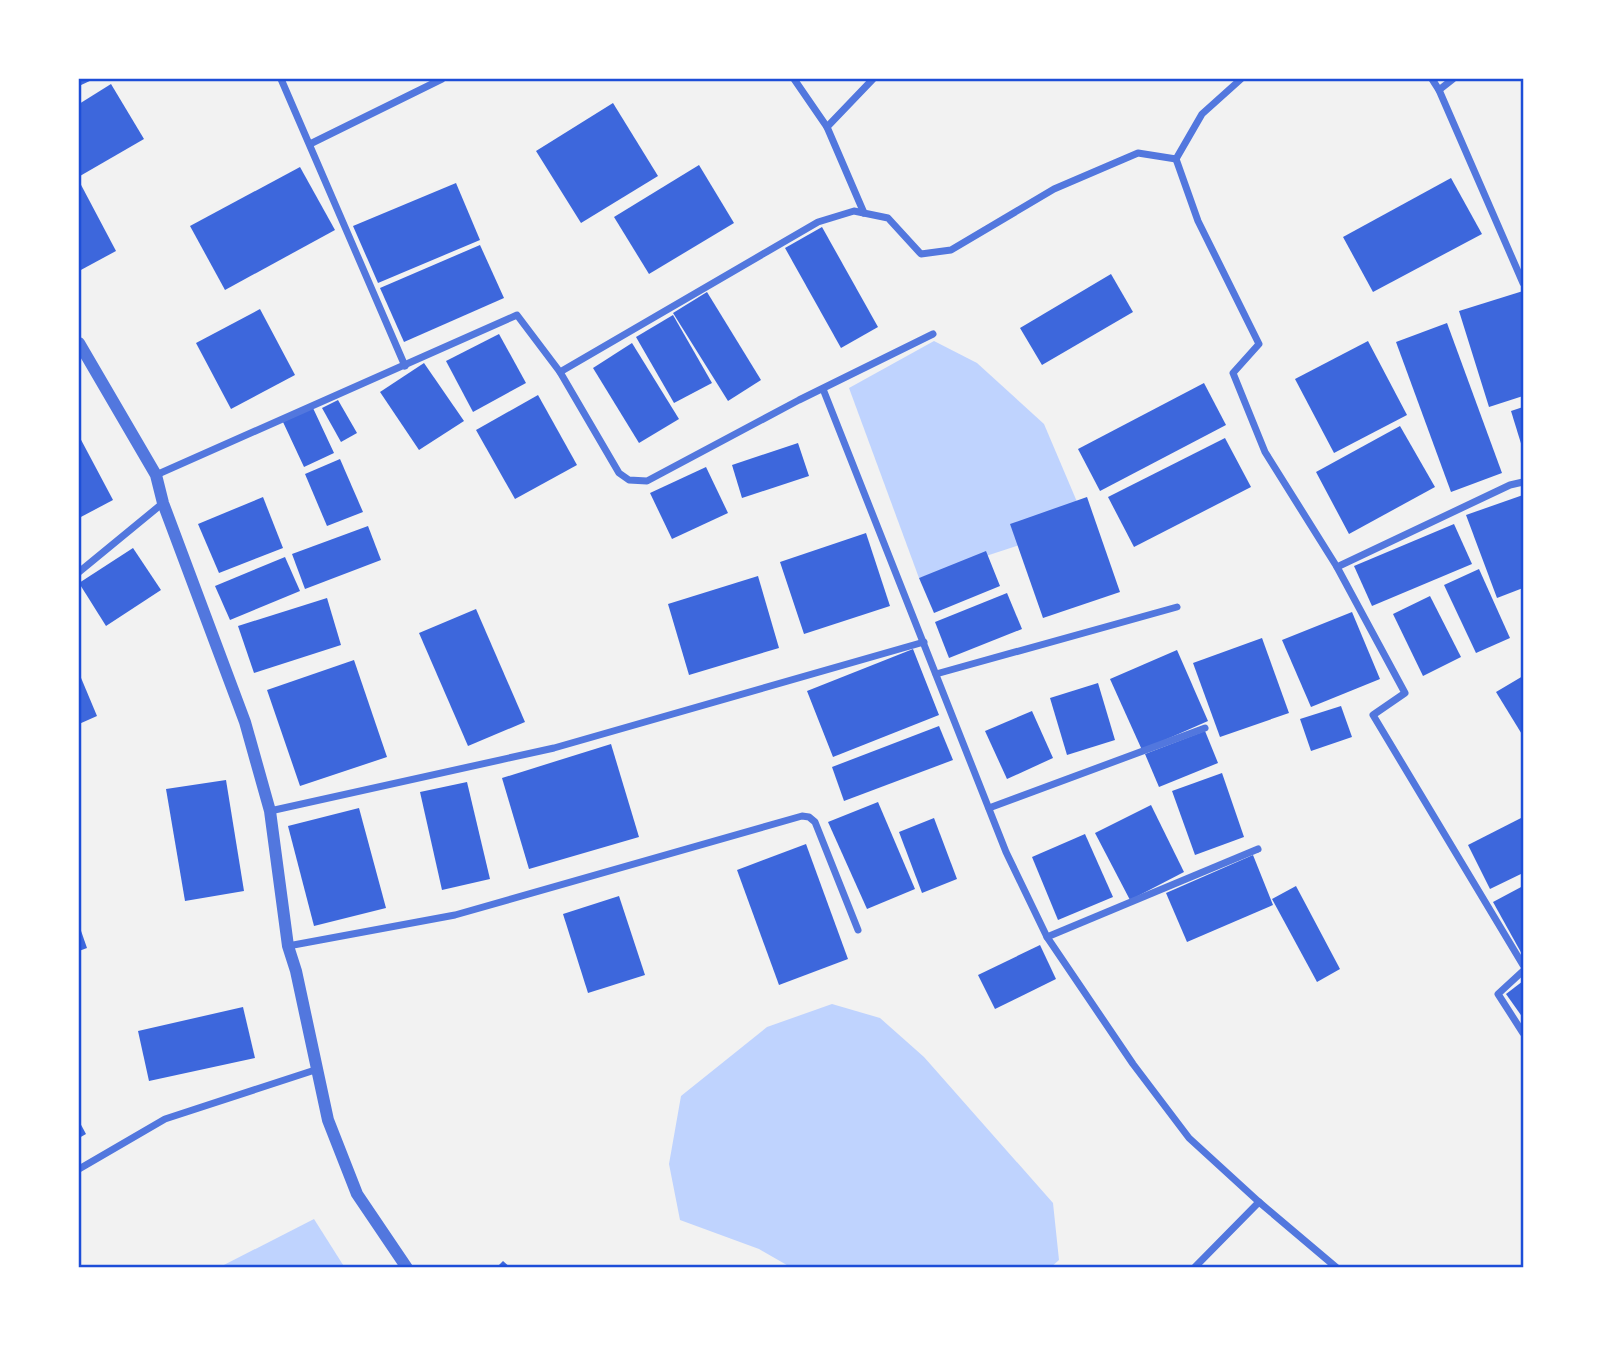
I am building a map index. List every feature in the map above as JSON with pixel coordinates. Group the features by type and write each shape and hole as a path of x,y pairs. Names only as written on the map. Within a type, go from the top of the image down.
{"street":[{"path":"281,79 405,366"},
{"path":"310,144 442,79"},
{"path":"794,79 827,127 864,213"},
{"path":"827,127 873,79"},
{"path":"1241,79 1202,114 1176,159 1198,221 1259,344 1233,373 1265,452 1337,567 1405,693 1373,715 1523,964"},
{"path":"1432,79 1523,283"},
{"path":"1439,90 1453,79"},
{"path":"560,372 818,222 854,211 888,218 921,254 951,250 1054,189 1138,153 1176,159"},
{"path":"156,475 517,314 560,372 619,473 638,482 656,477 933,334"},
{"path":"79,342 156,475 163,503 245,722 270,811 288,946 296,971 328,1120 357,1194 407,1268"},
{"path":"823,389 1006,852 1047,937 1133,1064 1189,1138 1337,1268"},
{"path":"1337,567 1510,485 1523,482"},
{"path":"79,572 163,503"},
{"path":"936,674 1177,607"},
{"path":"270,811 554,748 924,642"},
{"path":"989,808 1205,728"},
{"path":"288,946 455,915 802,816 809,817 814,822 858,930"},
{"path":"1047,937 1258,849"},
{"path":"1523,971 1498,994 1523,1033"},
{"path":"79,1168 165,1119 318,1069"},
{"path":"1194,1268 1259,1202"}],"water":[{"path":"934,341 977,363 1044,424 1086,523 919,578 849,388"},
{"path":"832,1004 880,1018 924,1057 1053,1203 1059,1260 1050,1268 792,1268 759,1249 680,1220 669,1164 681,1096 767,1027"},
{"path":"314,1219 345,1268 218,1268"}],"building":[{"path":"79,79 94,79 79,86"},
{"path":"111,84 144,139 80,176 79,104"},
{"path":"613,103 658,176 581,223 536,151"},
{"path":"699,165 734,223 649,274 614,217"},
{"path":"300,167 335,230 225,290 190,226"},
{"path":"1451,178 1482,234 1373,292 1343,237"},
{"path":"79,181 116,251 79,271"},
{"path":"456,183 480,240 378,283 353,226"},
{"path":"822,227 878,327 841,348 785,248"},
{"path":"480,245 504,298 404,342 380,288"},
{"path":"1111,274 1133,312 1042,365 1020,328"},
{"path":"1523,291 1523,396 1489,407 1459,311"},
{"path":"707,292 761,380 728,401 673,313"},
{"path":"260,309 295,375 231,409 196,343"},
{"path":"673,315 712,383 674,403 636,337"},
{"path":"1447,323 1502,473 1451,492 1396,342"},
{"path":"499,334 526,383 473,412 446,361"},
{"path":"1368,341 1407,415 1334,453 1295,379"},
{"path":"632,343 679,419 639,443 593,368"},
{"path":"424,363 464,421 419,450 380,392"},
{"path":"1204,383 1226,425 1100,491 1078,449"},
{"path":"538,395 577,465 515,499 476,430"},
{"path":"338,400 357,433 341,442 322,408"},
{"path":"1523,407 1523,450 1511,411"},
{"path":"313,408 334,453 304,467 283,422"},
{"path":"1400,426 1435,487 1349,534 1316,472"},
{"path":"79,436 113,500 79,518"},
{"path":"1225,438 1251,487 1134,547 1108,497"},
{"path":"798,443 809,476 742,498 732,465"},
{"path":"340,459 363,512 327,526 305,474"},
{"path":"706,467 728,513 672,539 650,493"},
{"path":"1523,495 1523,588 1497,598 1466,515"},
{"path":"263,497 283,548 219,573 198,524"},
{"path":"1087,497 1120,592 1043,618 1010,524"},
{"path":"1454,524 1472,564 1372,606 1354,566"},
{"path":"368,526 381,560 305,589 292,554"},
{"path":"866,533 890,606 804,634 780,562"},
{"path":"133,548 161,590 106,626 79,583"},
{"path":"986,551 1000,586 934,613 919,578"},
{"path":"285,557 300,591 230,620 215,586"},
{"path":"1479,569 1510,638 1476,653 1444,585"},
{"path":"758,576 779,648 689,675 668,604"},
{"path":"1007,593 1022,629 949,658 935,622"},
{"path":"1430,596 1461,657 1423,676 1393,614"},
{"path":"327,598 341,645 254,673 238,626"},
{"path":"476,609 525,722 468,746 419,633"},
{"path":"1352,612 1380,679 1311,707 1282,640"},
{"path":"1262,638 1289,713 1220,737 1193,663"},
{"path":"913,649 939,715 833,757 807,691"},
{"path":"1177,650 1208,721 1142,750 1110,679"},
{"path":"354,660 387,757 300,786 267,690"},
{"path":"79,673 97,716 79,724"},
{"path":"1523,676 1523,736 1496,692"},
{"path":"1098,683 1115,740 1067,755 1050,698"},
{"path":"1341,706 1352,737 1311,751 1300,719"},
{"path":"1032,711 1053,758 1007,779 985,731"},
{"path":"939,726 953,760 844,801 832,767"},
{"path":"1205,731 1218,763 1159,787 1145,754"},
{"path":"611,744 639,837 529,869 502,778"},
{"path":"1222,773 1244,837 1195,855 1172,791"},
{"path":"226,780 244,891 185,901 166,789"},
{"path":"467,782 490,879 442,890 420,792"},
{"path":"878,802 915,889 867,909 828,822"},
{"path":"1151,805 1184,872 1130,900 1095,833"},
{"path":"359,808 386,908 314,926 288,826"},
{"path":"1523,817 1523,873 1490,889 1468,845"},
{"path":"934,818 957,879 922,893 899,832"},
{"path":"1085,834 1113,897 1058,920 1032,857"},
{"path":"806,844 848,959 779,985 737,870"},
{"path":"1253,855 1273,905 1187,942 1166,893"},
{"path":"1296,886 1340,969 1317,982 1272,899"},
{"path":"1523,886 1523,956 1493,902"},
{"path":"619,896 645,975 588,993 563,914"},
{"path":"79,925 87,948 79,951"},
{"path":"1040,945 1056,979 995,1009 978,975"},
{"path":"1523,981 1523,1018 1506,994"},
{"path":"243,1007 255,1058 149,1081 138,1031"},
{"path":"79,1121 86,1134 79,1138"},
{"path":"503,1261 511,1268 496,1268"}]}
